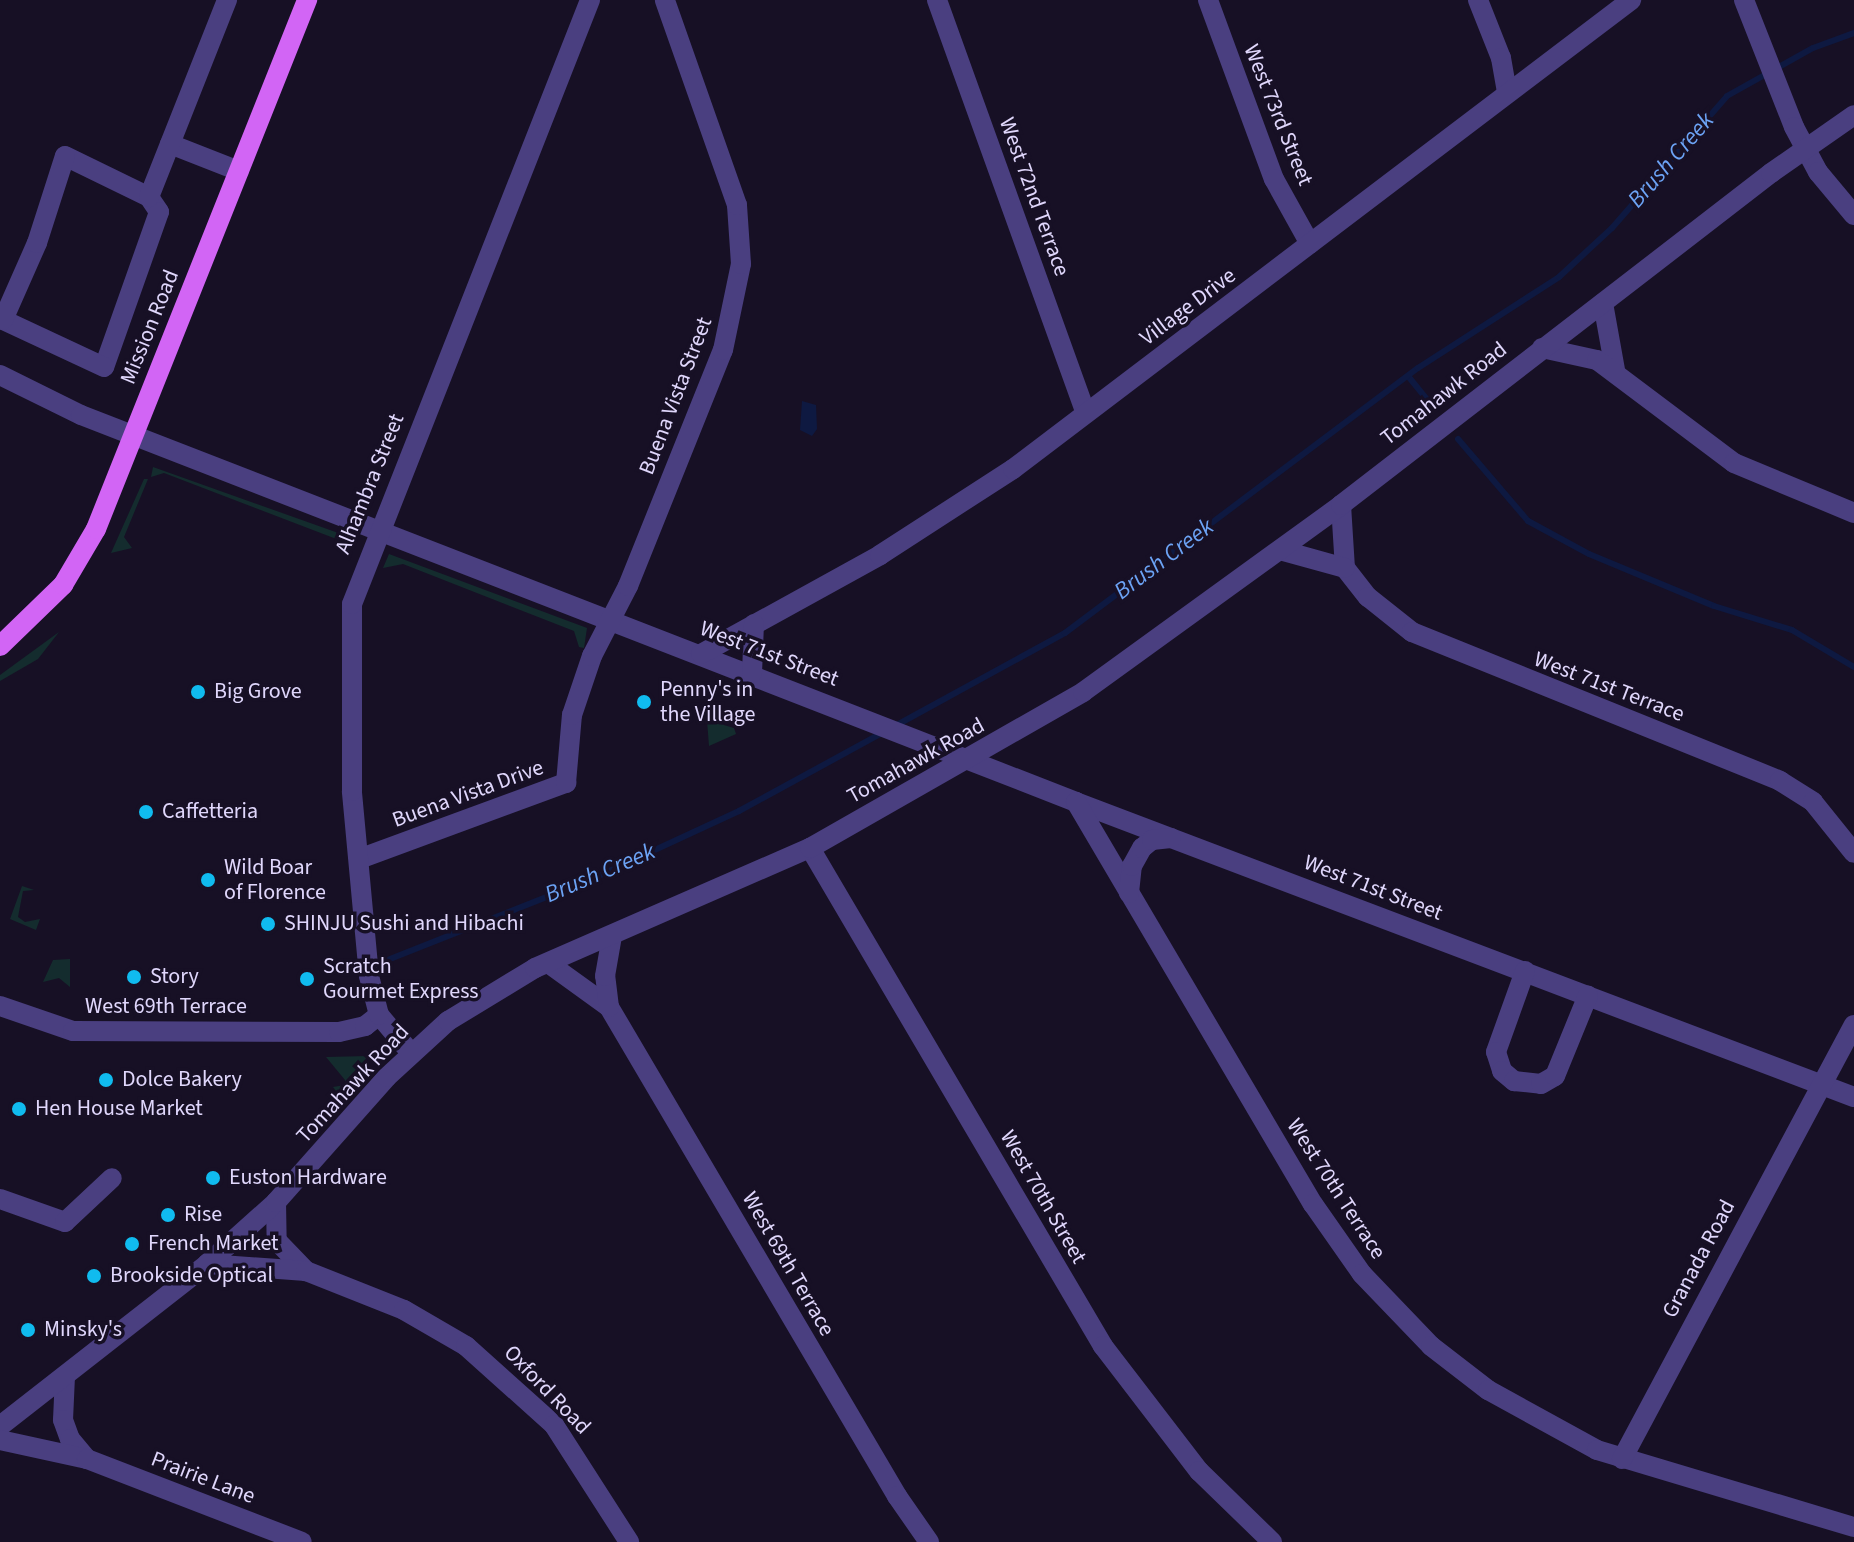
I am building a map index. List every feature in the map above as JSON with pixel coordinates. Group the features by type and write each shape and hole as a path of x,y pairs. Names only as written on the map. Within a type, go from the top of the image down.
{"main road":[{"name":"Mission Road","path":"0,646 26,626 77,565 133,435 307,0"}],"street":[{"path":"149,197 227,0"},
{"name":"Alhambra Street","path":"379,1015 369,976 352,791 350,619 355,589 590,0"},
{"name":"Buena Vista Street","path":"611,619 723,350 741,264 731,175 665,0"},
{"name":"West 72nd Terrace","path":"937,0 1085,411"},
{"name":"West 73rd Street","path":"1208,0 1274,179 1310,244"},
{"path":"1478,0 1501,58 1507,91"},
{"name":"Village Drive","path":"701,654 949,513 1631,0"},
{"path":"1744,0 1805,149 1854,215"},
{"name":"Tomahawk Road","path":"0,1426 207,1264 276,1202 411,1053 494,988 810,848 973,759 1083,692 1341,505 1542,348 1854,115"},
{"path":"170,144 239,171"},
{"path":"65,156 149,197 159,212 104,367 3,320 37,243 65,156"},
{"path":"1603,303 1615,370"},
{"path":"1542,348 1581,355 1615,370 1658,410 1734,463 1854,513"},
{"name":"West 71st Street","path":"0,375 36,396 133,435 866,717 1076,802 1854,1097"},
{"path":"1280,550 1345,568 1341,505"},
{"name":"West 71st Terrace","path":"1345,568 1368,597 1434,645 1780,781 1813,802 1854,853"},
{"name":"Buena Vista Drive","path":"359,859 566,783 572,715 611,619"},
{"path":"752,673 754,624"},
{"name":"West 70th Terrace","path":"1076,802 1313,1204 1375,1290 1431,1346 1488,1390 1575,1440 1622,1459 1854,1527"},
{"path":"1129,893 1132,866 1142,848 1171,838"},
{"name":"West 70th Street","path":"810,848 1103,1346 1199,1471 1272,1542"},
{"name":"West 69th Terrace","path":"612,936 605,976 609,1007 897,1496 929,1542"},
{"name":"West 69th Terrace","path":"548,963 609,1007"},
{"path":"1525,971 1496,1052 1502,1071 1514,1081 1541,1084 1555,1076 1588,995"},
{"name":"West 69th Terrace","path":"0,1006 52,1028 87,1032 339,1032 365,1026 379,1015"},
{"path":"379,1015 411,1053"},
{"path":"1821,1085 1854,1025"},
{"name":"Granada Road","path":"1622,1459 1821,1085"},
{"path":"0,1199 65,1222 112,1178"},
{"name":"Oxford Road","path":"276,1202 277,1241 306,1271"},
{"name":"Oxford Road","path":"207,1264 306,1271 404,1310 466,1346 507,1377 576,1454 629,1542"},
{"path":"65,1376 63,1420 70,1439 87,1459"},
{"name":"Prairie Lane","path":"0,1440 87,1459 302,1542"}],"green space":[{"path":"153,467 344,535 351,550 343,552 339,540 164,473 151,477"},
{"path":"144,479 148,479 124,537 132,548 111,553"},
{"path":"389,554 587,628 584,648 579,647 574,631 403,564 383,568"},
{"path":"59,632 38,659 0,681 0,675"},
{"path":"707,720 734,728 736,734 709,746"},
{"path":"22,886 34,890 23,891 18,917 25,922 40,919 36,930 10,919"},
{"path":"70,959 70,987 59,978 43,982 53,960"},
{"path":"376,1048 376,1054 339,1095 333,1087 345,1085 345,1080 326,1057 368,1056"}],"water":[{"path":"802,401 816,405 817,429 812,436 800,430"}],"waterway":[{"name":"Brush Creek","path":"895,726 1065,633 1418,368 1559,277 1612,228 1727,96 1813,48 1854,33"},
{"path":"1408,376 1429,402"},
{"path":"1458,439 1528,521 1589,554 1714,606 1792,630 1854,667"},
{"name":"Brush Creek","path":"390,959 592,879 739,811 882,733"}],"place":[{"name":"Big Grove","path":"198,692"},
{"name":"Penny's in the Village","path":"644,702"},
{"name":"Caffetteria","path":"146,812"},
{"name":"Wild Boar of Florence","path":"208,880"},
{"name":"SHINJU Sushi and Hibachi","path":"268,924"},
{"name":"Story","path":"134,977"},
{"name":"Scratch Gourmet Express","path":"307,979"},
{"name":"Dolce Bakery","path":"106,1080"},
{"name":"Hen House Market","path":"19,1109"},
{"name":"Euston Hardware","path":"213,1178"},
{"name":"Rise","path":"168,1215"},
{"name":"French Market","path":"132,1244"},
{"name":"Brookside Optical","path":"94,1276"},
{"name":"Minsky's","path":"28,1330"}]}
